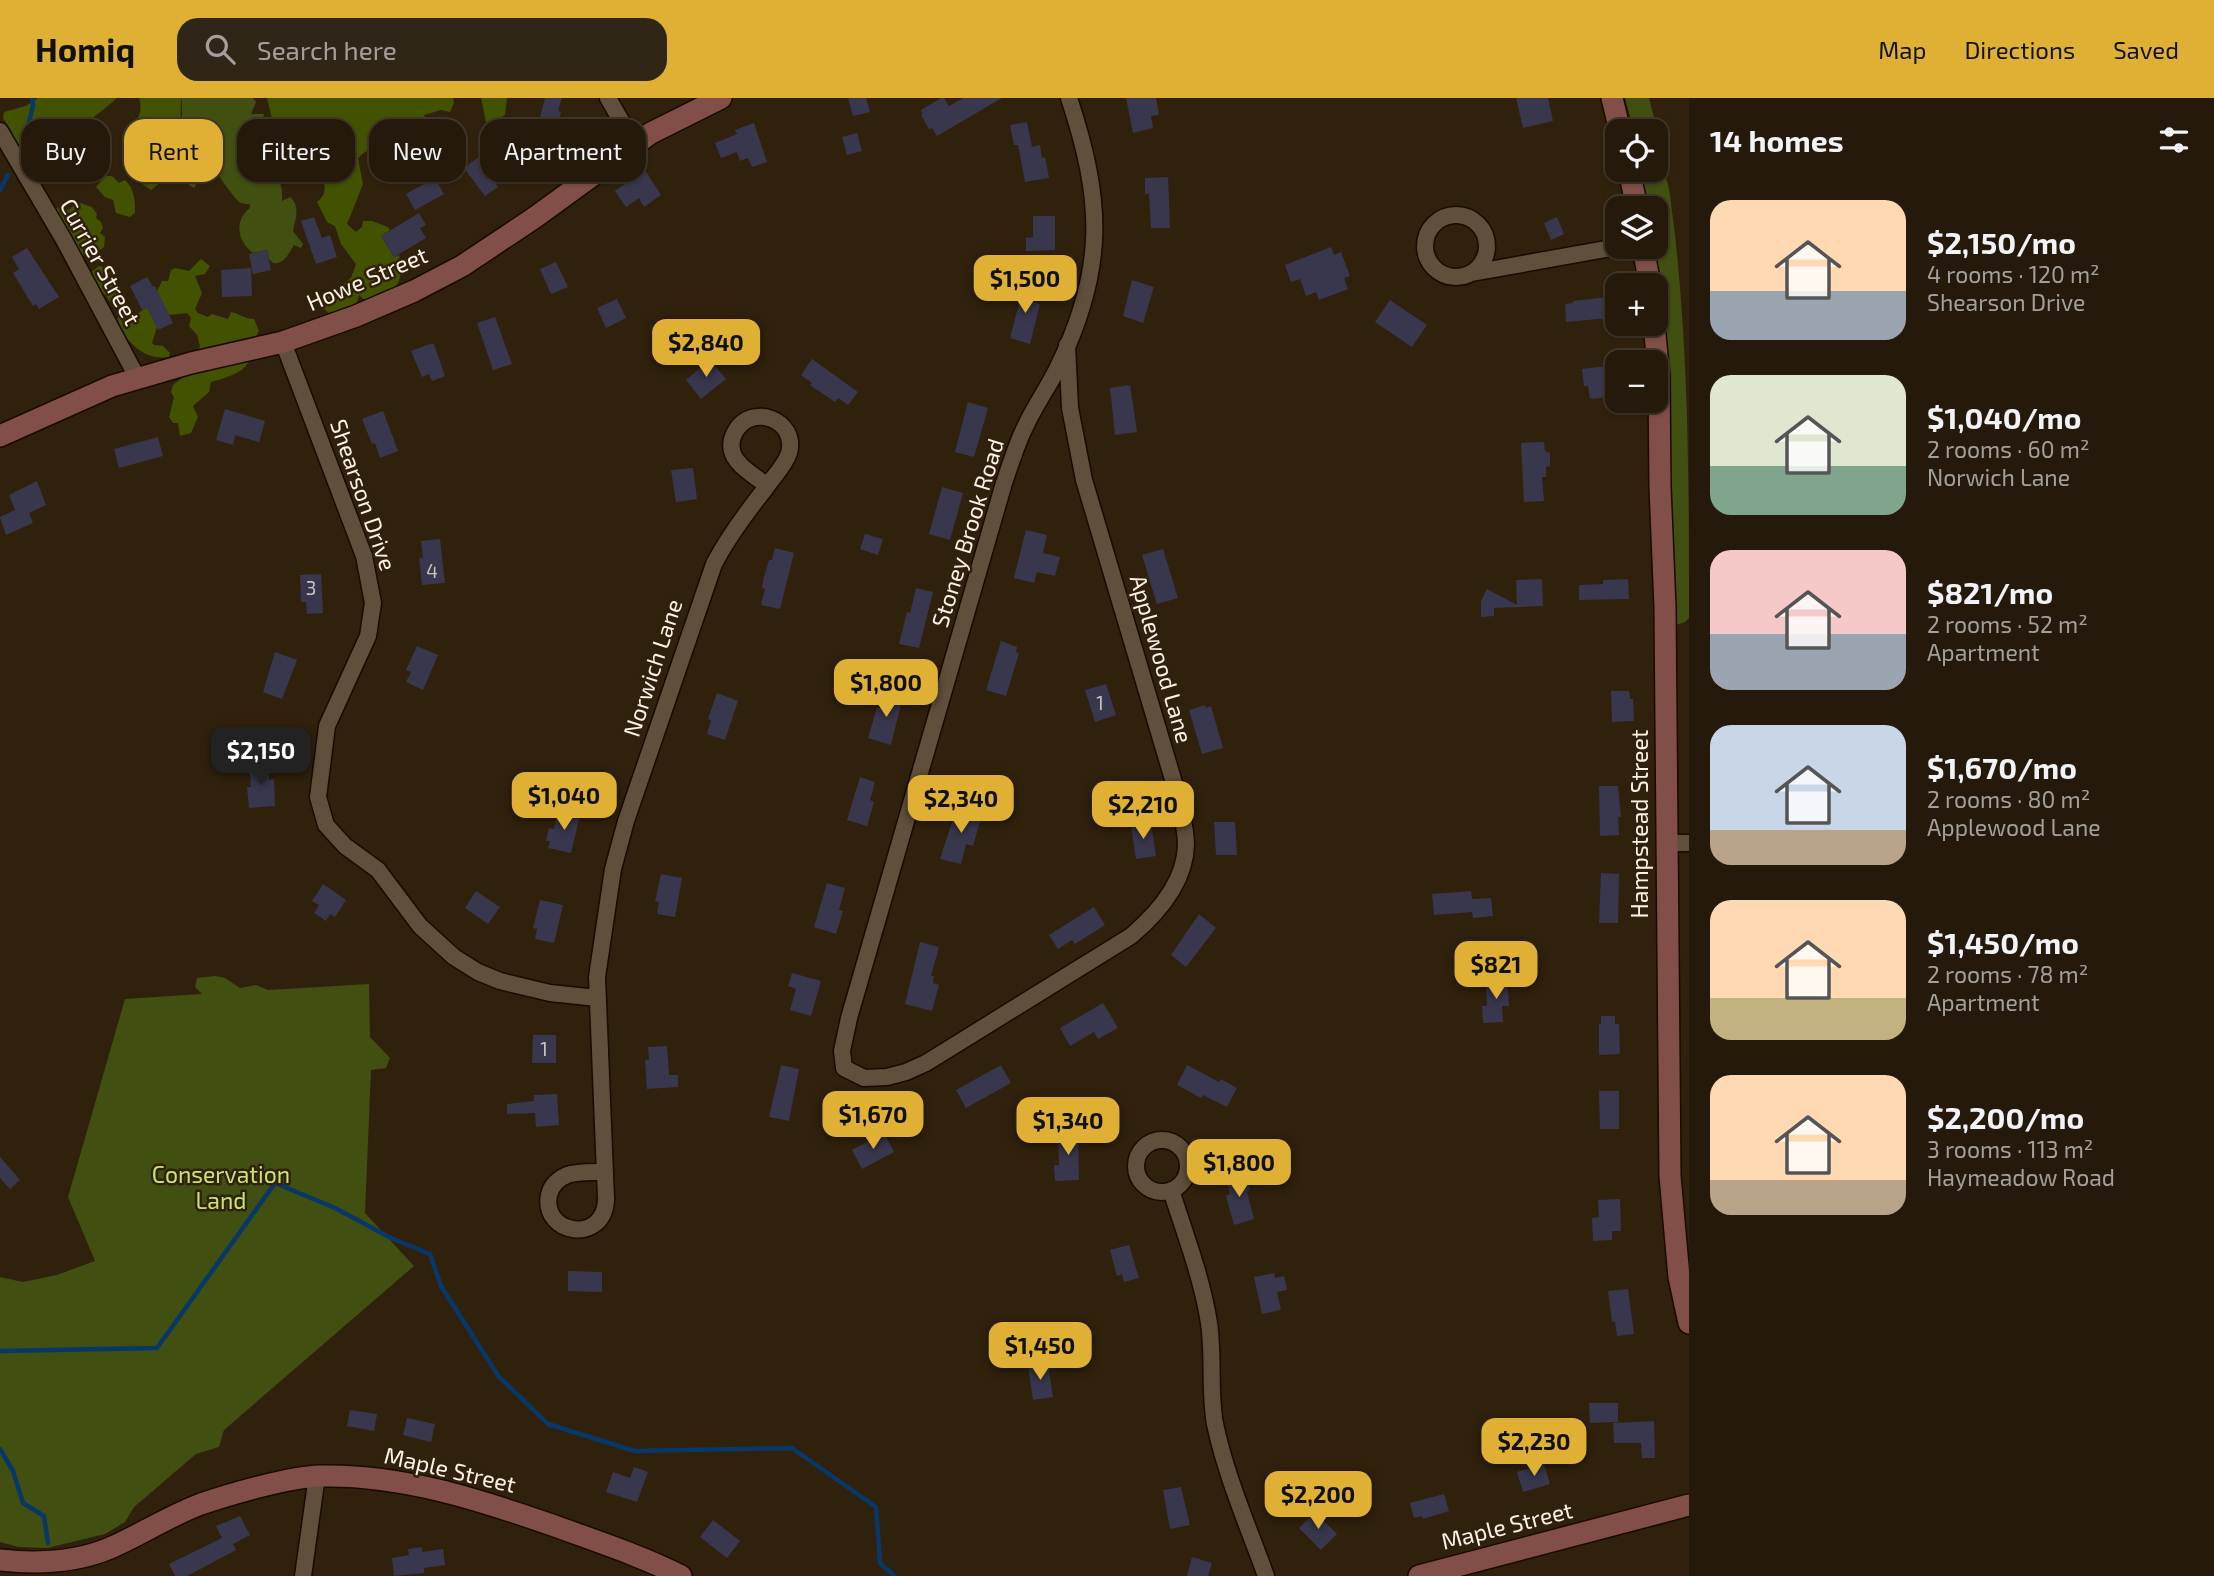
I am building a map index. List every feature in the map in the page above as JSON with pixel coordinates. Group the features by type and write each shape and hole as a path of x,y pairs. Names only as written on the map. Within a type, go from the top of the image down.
{"street":[{"path":"608,98 620,119"},
{"name":"Howe Street","path":"646,137 721,98"},
{"name":"Stoney Brook Road","path":"844,1068 842,1051 849,1018 1004,483 1026,425 1058,367 1084,302 1096,236 1090,180 1069,98"},
{"path":"1612,98 1617,119"},
{"name":"Currier Street","path":"0,131 64,240 138,379"},
{"name":"Howe Street","path":"0,436 112,386 191,363 284,342 414,291 462,266 584,182"},
{"path":"1472,273 1605,249"},
{"name":"Hampstead Street","path":"1655,336 1659,376 1665,607 1670,1176 1676,1253 1689,1323"},
{"name":"Shearson Drive","path":"284,342 364,556 373,603 368,636 327,726 318,797 326,825 345,846 378,870 420,926 437,943 478,972 500,982 525,988 597,998"},
{"name":"Applewood Lane","path":"844,1068 864,1078 887,1077 926,1063 1131,936 1148,922 1163,904 1182,866 1186,847 1175,786 1084,480 1070,408 1067,345"},
{"name":"Norwich Lane","path":"605,1172 597,998 600,955 613,869 635,795 714,564 727,539 767,485"},
{"path":"1666,843 1689,843"},
{"path":"1171,1191 1206,1305 1216,1426 1223,1454 1266,1576"},
{"path":"303,1576 317,1476"},
{"name":"Maple Street","path":"0,1560 37,1563 83,1557 107,1549 201,1504 273,1484 317,1476 379,1478 452,1494 585,1535 640,1556 681,1576"},
{"name":"Maple Street","path":"1419,1576 1689,1505"}],"green space":[{"path":"38,98 117,98 92,119 21,119 20,150 3,118 4,112 26,106"},
{"path":"139,98 182,98 182,119 138,119 141,106"},
{"path":"182,98 253,98 256,102 251,114 264,114 263,119 237,119 237,182 280,182 282,201 290,197 295,205 293,231 303,244 301,248 294,245 286,258 273,263 267,250 253,253 248,248 241,237 240,225 250,204 238,201 223,181 223,119 182,119"},
{"path":"267,98 453,98 450,112 441,110 424,115 425,119 369,119 369,150 358,158 363,184 347,224 356,232 362,227 363,221 372,221 388,227 390,230 381,236 394,257 399,255 400,265 399,281 392,291 369,304 359,295 356,305 330,314 316,302 323,292 335,291 351,278 356,264 341,244 335,226 327,222 317,202 325,190 324,182 355,182 355,119 272,119"},
{"path":"481,98 507,98 505,115 498,119 485,119"},
{"path":"1625,98 1649,98 1654,119 1631,119"},
{"path":"110,176 119,183 126,182 133,191 135,213 130,217 116,213 113,200 105,197 96,187 100,182 110,182"},
{"path":"141,182 161,182 151,190"},
{"path":"188,182 198,182 194,188"},
{"path":"1643,182 1667,182 1682,317 1688,467 1689,618 1676,625 1672,620 1668,350 1666,350 1665,336 1668,336 1668,273 1657,273 1655,259 1668,259 1668,196 1645,196"},
{"path":"77,202 92,207 103,228 100,233 105,237 104,247 88,256 74,247 55,212 57,208 69,210"},
{"path":"201,259 210,266 205,274 195,276 202,293 195,309 198,313 228,319 231,312 254,319 259,331 246,366 236,373 211,382 209,392 193,406 198,417 191,433 180,436 178,423 173,423 169,417 174,397 171,392 173,385 193,369 200,346 197,335 189,326 191,318 187,313 169,315 157,291 162,281 168,281 171,270 175,268 189,271"},
{"path":"99,266 108,268 111,272 109,281 117,289 118,296 113,302 110,302 106,295 98,293 88,275"},
{"path":"147,307 157,327 152,343 163,346 170,353 169,357 151,356 137,348 125,335 117,319 122,310 137,314"},
{"name":"Conservation Land","path":"197,978 225,978 240,988 256,985 268,990 369,984 370,1037 390,1058 386,1068 371,1070 365,1213 414,1266 224,1430 219,1447 196,1454 134,1507 125,1522 105,1534 47,1548 19,1547 0,1542 0,1277 23,1282 57,1275 95,1261 68,1197 125,999 202,994 195,987"}],"building":[{"path":"545,98 562,98 558,111 561,112 559,119 540,119"},
{"path":"848,98 866,98 870,112 853,116"},
{"path":"944,98 949,106 963,98 1002,98 937,136 932,128 929,129 921,110"},
{"path":"1126,98 1156,98 1159,115 1151,116 1153,128 1133,133"},
{"path":"1516,98 1548,98 1553,121 1523,128"},
{"path":"1027,122 1032,147 1040,145 1049,178 1025,182 1018,145 1014,145 1010,125"},
{"path":"754,123 767,162 752,167 748,158 740,161 737,152 721,158 715,143 737,134 735,130"},
{"path":"857,133 862,151 847,155 842,137"},
{"path":"480,156 480,182 499,182 496,184 498,187 485,196 466,171 466,166"},
{"path":"646,172 661,195 644,207 639,198 626,207 615,191 628,182 646,182"},
{"path":"1168,177 1170,228 1151,228 1145,178"},
{"path":"428,182 437,182 444,194 415,210 406,194"},
{"path":"419,213 426,225 420,228 426,238 394,257 381,236"},
{"path":"1033,216 1055,216 1055,250 1026,251 1026,238 1033,237"},
{"path":"314,217 322,238 330,235 337,257 316,264 301,221"},
{"path":"1557,217 1564,234 1551,240 1544,223"},
{"path":"1331,247 1334,255 1341,252 1350,276 1344,278 1348,289 1319,300 1316,292 1306,296 1300,279 1291,282 1285,265"},
{"path":"27,248 59,297 39,309 36,304 33,306 13,273 19,269 12,257"},
{"path":"267,250 271,270 253,274 249,254"},
{"path":"556,262 568,287 551,294 540,269"},
{"path":"251,268 252,296 222,297 221,270"},
{"path":"147,277 153,287 155,286 173,323 158,330 147,307 142,310 130,286"},
{"path":"1132,280 1154,287 1143,323 1123,316"},
{"path":"1019,285 1036,290 1032,302 1040,304 1030,344 1010,338 1020,300 1015,299"},
{"path":"1605,297 1605,318 1566,322 1565,304"},
{"path":"617,299 626,318 606,328 597,308"},
{"path":"1390,300 1427,325 1412,347 1375,322"},
{"path":"495,317 512,364 493,370 477,323"},
{"path":"434,344 445,376 432,381 429,374 422,377 411,351"},
{"path":"812,359 858,392 848,405 838,398 835,402 810,385 812,383 801,375"},
{"path":"710,360 726,379 701,399 686,380"},
{"path":"1605,366 1605,397 1590,399 1588,386 1584,386 1582,369"},
{"path":"1130,385 1137,432 1115,435 1110,388"},
{"path":"968,402 988,408 974,457 955,452"},
{"path":"225,409 265,421 259,442 235,435 233,445 216,440"},
{"path":"383,411 398,451 380,458 362,419"},
{"path":"158,437 163,456 119,468 114,449"},
{"path":"1544,442 1545,451 1550,453 1550,466 1546,467 1546,477 1542,477 1544,501 1524,502 1521,443"},
{"path":"693,468 697,499 676,502 671,470"},
{"path":"37,481 46,505 29,513 33,523 6,535 0,517 15,510 9,495"},
{"path":"942,487 963,493 950,540 929,534"},
{"path":"1026,530 1047,535 1043,553 1060,557 1055,576 1037,572 1034,583 1014,578"},
{"path":"865,534 883,539 878,555 860,549"},
{"path":"440,539 445,583 422,585 419,558 423,558 421,541"},
{"path":"775,548 794,553 780,609 761,605 765,589 762,588 764,577"},
{"path":"1163,549 1178,598 1157,604 1142,555"},
{"path":"321,574 323,613 307,614 306,602 301,602 300,575"},
{"path":"1542,579 1543,606 1494,608 1494,616 1481,617 1481,601 1487,589 1517,605 1516,580"},
{"path":"1628,579 1629,599 1579,600 1579,585"},
{"path":"916,588 933,592 919,648 899,644"},
{"path":"1001,641 1017,647 1016,652 1019,653 1006,696 986,690"},
{"path":"417,646 438,655 423,690 406,682 411,672 406,670"},
{"path":"275,652 297,660 282,699 263,692"},
{"path":"1106,684 1116,715 1095,722 1085,690"},
{"path":"884,691 903,696 891,745 868,738"},
{"path":"1611,691 1629,691 1630,699 1633,699 1634,721 1612,722"},
{"path":"717,693 738,701 725,740 707,734 711,720 708,719"},
{"path":"1205,705 1206,708 1211,706 1223,748 1202,754 1189,710"},
{"path":"268,762 269,780 274,779 275,806 249,808 249,764"},
{"path":"860,777 875,782 870,800 874,802 867,826 847,820"},
{"path":"1599,786 1618,786 1621,817 1618,817 1619,835 1600,836"},
{"path":"957,807 982,814 973,846 966,844 961,864 940,859"},
{"path":"558,810 580,815 571,853 548,848 550,841 546,841 549,828 554,829"},
{"path":"1214,822 1235,822 1237,855 1216,855"},
{"path":"1151,823 1156,856 1136,859 1131,826"},
{"path":"1601,873 1619,874 1618,923 1599,923"},
{"path":"661,874 682,878 675,917 657,914 659,902 655,901"},
{"path":"827,883 845,888 839,910 843,911 836,934 814,927"},
{"path":"323,884 346,900 335,917 330,914 326,921 314,913 319,905 312,901"},
{"path":"476,891 500,907 488,924 465,908"},
{"path":"1471,891 1472,899 1491,898 1493,916 1473,918 1472,912 1434,915 1432,894"},
{"path":"540,900 563,905 554,943 535,939 537,929 533,928"},
{"path":"1094,907 1105,925 1075,944 1072,940 1058,949 1049,935"},
{"path":"1199,914 1216,928 1186,967 1171,955"},
{"path":"920,942 939,947 931,976 934,976 933,983 939,985 932,1011 905,1004"},
{"path":"792,973 821,981 811,1016 790,1010 796,989 788,986"},
{"path":"1507,979 1509,1006 1502,1006 1503,1022 1483,1023 1482,1006 1487,1006 1486,981"},
{"path":"1103,1003 1118,1028 1098,1039 1094,1032 1070,1046 1060,1028"},
{"path":"1601,1016 1615,1016 1615,1024 1619,1024 1620,1054 1599,1055"},
{"path":"533,1035 556,1035 556,1063 532,1063"},
{"path":"667,1046 669,1075 678,1075 678,1087 647,1089 645,1060 649,1060 648,1047"},
{"path":"781,1065 799,1069 789,1121 769,1117"},
{"path":"1001,1065 1011,1083 966,1108 956,1090"},
{"path":"1187,1065 1237,1088 1227,1107 1203,1095 1201,1098 1177,1085"},
{"path":"1599,1091 1619,1091 1619,1129 1600,1129"},
{"path":"557,1094 559,1125 536,1127 535,1113 507,1114 507,1104 534,1101 534,1095"},
{"path":"1058,1132 1078,1132 1079,1180 1055,1181 1054,1165 1059,1165"},
{"path":"884,1133 894,1152 862,1169 852,1150"},
{"path":"0,1157 20,1180 10,1189 0,1178"},
{"path":"1246,1173 1250,1190 1247,1192 1254,1219 1234,1225 1226,1196 1230,1194 1226,1179"},
{"path":"1620,1199 1621,1231 1612,1231 1612,1240 1593,1241 1592,1218 1599,1217 1598,1200"},
{"path":"1129,1245 1139,1278 1124,1282 1122,1274 1117,1276 1110,1250"},
{"path":"568,1271 602,1272 602,1292 568,1291"},
{"path":"1274,1273 1275,1278 1284,1276 1287,1290 1277,1292 1281,1310 1262,1314 1254,1277"},
{"path":"1628,1289 1634,1334 1617,1336 1615,1321 1612,1322 1608,1291"},
{"path":"1048,1364 1053,1397 1033,1400 1028,1366"},
{"path":"1589,1403 1618,1403 1618,1422 1590,1423"},
{"path":"350,1410 377,1414 374,1431 347,1426"},
{"path":"407,1418 435,1424 431,1442 403,1435"},
{"path":"1654,1421 1655,1458 1642,1458 1641,1443 1614,1443 1613,1423"},
{"path":"1544,1464 1550,1484 1523,1492 1517,1472"},
{"path":"634,1467 648,1472 637,1502 606,1492 613,1472 630,1478"},
{"path":"1181,1487 1190,1525 1170,1529 1163,1490"},
{"path":"1444,1494 1449,1511 1423,1519 1422,1516 1414,1518 1410,1503"},
{"path":"1315,1512 1337,1534 1321,1550 1299,1528"},
{"path":"240,1516 250,1535 233,1544 236,1550 187,1576 175,1576 169,1564 222,1538 216,1526"},
{"path":"713,1520 740,1541 727,1558 700,1537"},
{"path":"422,1547 422,1552 443,1549 445,1565 424,1568 424,1573 394,1576 392,1558 409,1555 408,1549"},
{"path":"1192,1557 1212,1563 1208,1576 1187,1576"}],"waterway":[{"path":"30,119 32,98"},
{"path":"0,190 8,175"},
{"path":"0,1351 157,1348 275,1183 335,1208 391,1238 430,1254 441,1286 499,1377 548,1424 635,1451 792,1448 876,1507 880,1563 894,1576"},
{"path":"0,1449 13,1471 23,1503 44,1516 48,1543"}]}
